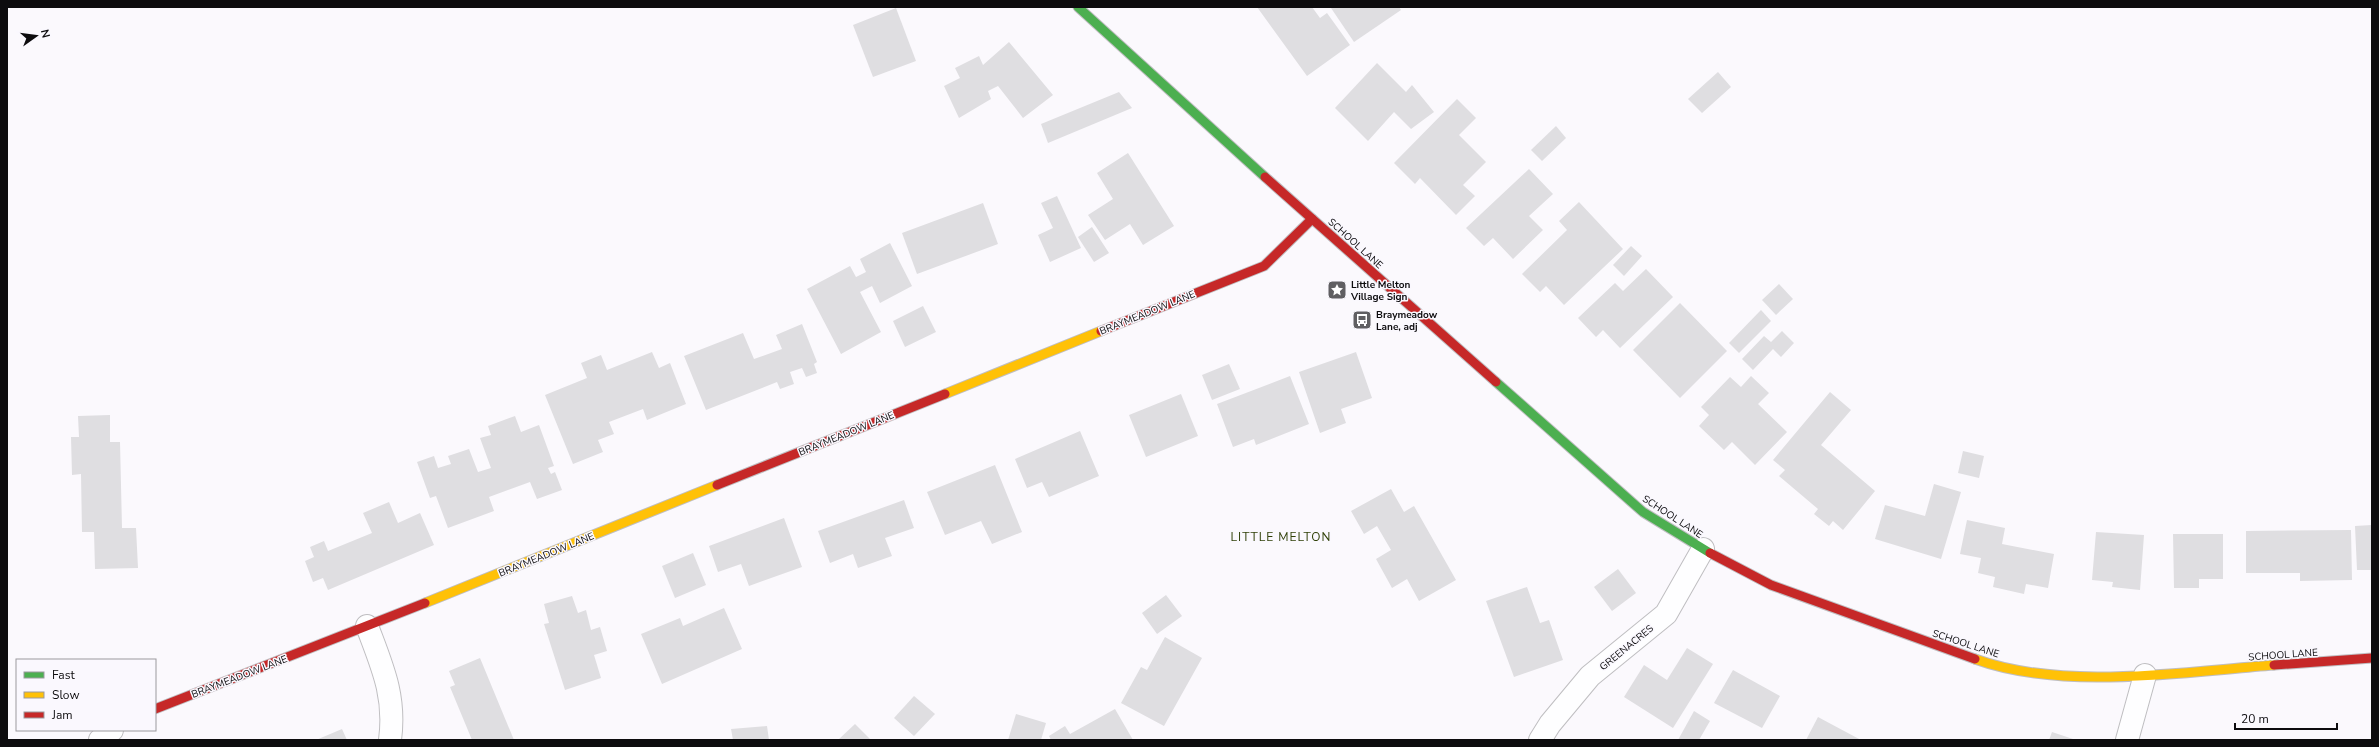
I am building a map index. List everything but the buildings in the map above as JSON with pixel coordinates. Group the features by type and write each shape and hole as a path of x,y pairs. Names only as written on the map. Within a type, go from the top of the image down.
{"street":[{"name":"SCHOOL LANE","path":"1078,7 1312,219 1644,512 1703,548 1771,585 1985,663 2025,671 2070,677 2145,675 2372,658"},
{"name":"BRAYMEADOW LANE","path":"156,709 367,626 1264,266 1312,219"},
{"name":"GREENACRES","path":"1540,740 1550,724 1590,676 1666,614 1703,548"},
{"path":"367,626 389,683 393,719 390,740"},
{"path":"2127,740 2145,675"},
{"path":"100,740 111,731"}],"traffic: fast":[{"path":"1078,7 1265,177"},
{"path":"1496,382 1643,512 1710,553"}],"traffic: slow":[{"path":"945,394 1101,331"},
{"path":"425,603 717,485"},
{"path":"1975,659 2009,669 2084,677 2162,675 2274,665"}],"traffic: jam":[{"path":"1265,177 1496,382"},
{"path":"1101,331 1264,266 1312,219"},
{"path":"717,485 945,394"},
{"path":"1710,553 1771,585 1975,659"},
{"path":"156,709 425,603"},
{"path":"2274,665 2372,658"}],"place":[{"name":"Little Melton Village Sign","path":"1337,290"},
{"name":"Braymeadow Lane, adj","path":"1362,320"}],"district":[{"name":"LITTLE MELTON","path":"1281,537"}]}
